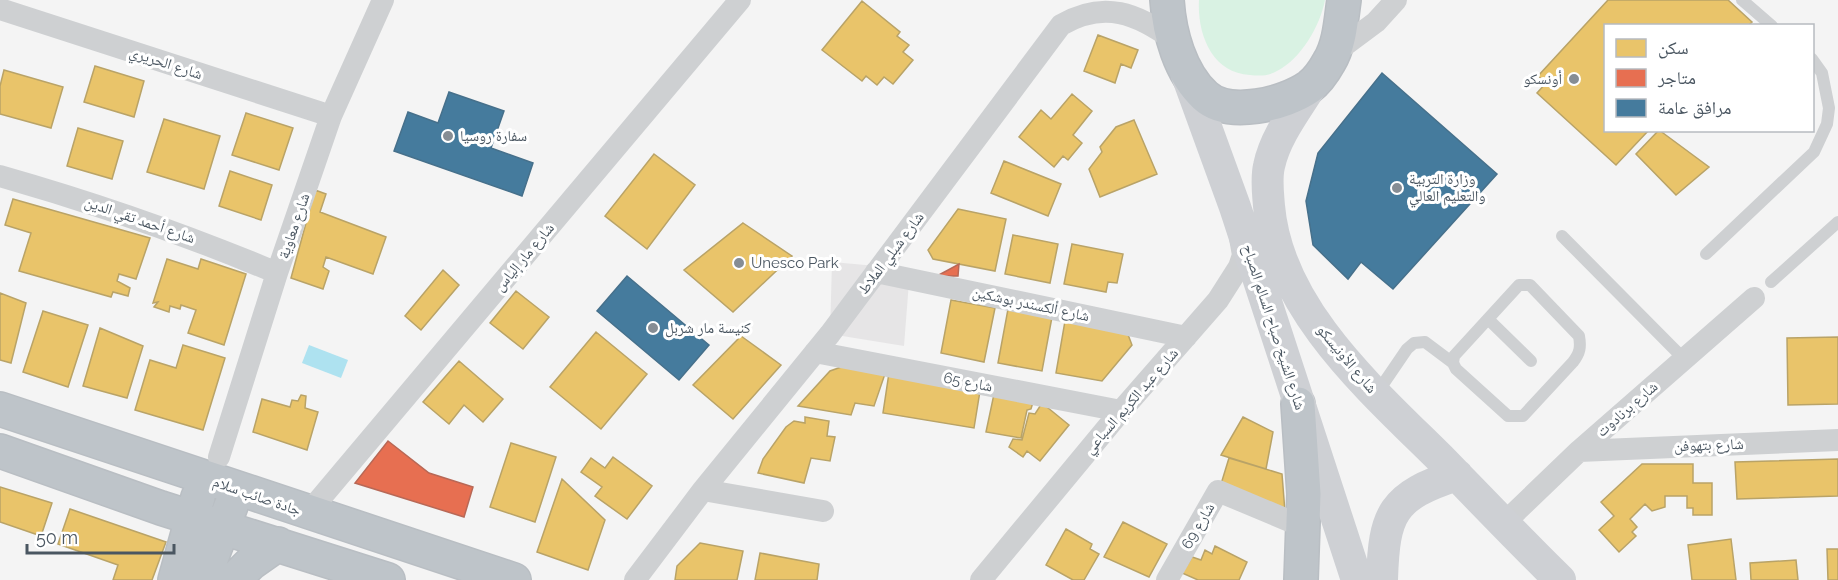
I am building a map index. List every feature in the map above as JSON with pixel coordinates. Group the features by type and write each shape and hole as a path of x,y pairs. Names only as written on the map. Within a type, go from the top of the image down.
{"highway":[{"path":"1167,1 1181,60 1207,99 1233,106 1276,103 1289,99 1311,86 1333,54 1344,0"},
{"path":"1298,404 1304,527 1301,580"},
{"name":"جادة صائب سلام","path":"0,409 212,468 237,489 514,580"},
{"path":"0,451 192,517 388,580"},
{"path":"175,580 192,517 212,468"},
{"path":"203,580 237,489"},
{"path":"234,580 251,563 278,544"}],"street":[{"name":"شارع معاوية","path":"212,468 331,116 383,0"},
{"name":"شارع مار إلياس","path":"308,513 740,0"},
{"path":"1333,54 1376,22 1396,0"},
{"name":"شارع شبلي الملاط","path":"635,580 815,352 1061,25 1088,8 1111,5 1134,11 1181,60"},
{"name":"شارع الحريري","path":"0,9 331,116"},
{"name":"شارع الشيخ صباح السالم الصباح","path":"1181,60 1235,207 1357,580"},
{"name":"شارع الأونيسكو","path":"1311,86 1274,150 1269,168 1273,232 1288,278 1300,299 1346,361 1560,580"},
{"name":"شارع أحمد تقي الدين","path":"0,176 127,214 201,241 277,273"},
{"name":"شارع عبد الكريم السباعي","path":"988,578 1121,411 1218,300 1239,267 1243,255 1235,207"},
{"name":"شارع ألكسندر بوشكين","path":"876,272 1186,336"},
{"name":"شارع برنادوت","path":"1503,524 1580,451 1754,298"},
{"name":"شارع 65","path":"815,352 1121,411"},
{"name":"شارع بتهوفن","path":"1580,451 1838,440"},
{"path":"1382,580 1387,532 1397,507 1403,499 1419,489 1456,475"},
{"path":"704,490 823,511"},
{"name":"شارع 69","path":"1167,580 1218,491 1304,527"}],"lane":[{"path":"1742,0 1770,24"},
{"path":"1706,254 1804,164 1818,146 1827,124 1829,108 1822,73 1814,62"},
{"path":"1771,282 1838,222"},
{"path":"1562,236 1684,359"},
{"path":"1376,394 1407,349 1414,343 1425,342 1453,363 1456,369 1508,416 1515,418 1523,416 1579,353 1579,336 1530,285 1519,285 1454,356 1453,363"},
{"path":"1488,319 1531,361"}],"shaded area":[{"path":"832,262 910,269 904,346 830,334"}],"green space":[{"path":"1199,0 1325,0 1314,31 1294,58 1274,73 1257,76 1237,73 1226,67 1210,50 1201,26"}],"water":[{"path":"309,345 348,360 341,378 302,363"}],"building: سكن":[{"name":"أونسكو","path":"1608,0 1728,0 1752,22 1750,24 1604,24 1604,132 1647,132 1616,165 1537,93 1546,83 1538,76"},
{"path":"862,1 900,32 897,36 909,45 903,52 913,60 893,84 884,77 877,85 866,76 862,81 822,50"},
{"path":"1098,35 1138,50 1131,68 1121,64 1115,83 1084,71"},
{"path":"95,66 144,81 134,117 84,102"},
{"path":"4,70 63,87 51,128 0,114 0,86"},
{"path":"1072,94 1092,111 1073,135 1082,143 1068,160 1063,156 1054,167 1019,137 1041,110 1051,119"},
{"path":"246,113 293,128 279,170 232,155"},
{"path":"164,119 220,136 204,189 147,172"},
{"path":"1134,120 1157,174 1100,197 1089,169 1102,152 1100,147 1116,127"},
{"path":"78,128 123,141 112,179 67,166"},
{"path":"1657,132 1662,132 1709,167 1676,195 1636,154"},
{"path":"654,154 695,185 647,249 605,216"},
{"path":"1004,161 1061,184 1048,216 991,193"},
{"path":"230,171 272,185 261,220 219,206"},
{"path":"315,190 326,194 320,212 386,237 373,274 326,257 323,267 329,271 323,289 291,278"},
{"path":"13,199 150,238 136,279 119,274 117,281 130,288 128,296 113,292 111,297 19,271 31,233 5,225"},
{"path":"958,209 1006,219 995,271 933,259 928,250"},
{"name":"Unesco Park","path":"743,223 792,256 733,312 684,270"},
{"path":"1013,235 1058,244 1050,283 1005,274"},
{"path":"1072,244 1123,254 1117,283 1108,282 1106,292 1064,284"},
{"path":"167,259 198,269 201,259 246,274 224,345 188,333 196,310 181,305 180,309 170,306 169,312 154,307 158,302 153,303"},
{"path":"443,270 459,285 421,330 405,316"},
{"path":"516,291 549,317 523,349 490,323"},
{"path":"0,293 26,303 11,363 0,360"},
{"path":"951,300 995,308 984,362 941,353"},
{"path":"1008,309 1052,317 1042,371 998,363"},
{"path":"43,311 88,325 68,387 23,372"},
{"path":"1065,321 1127,332 1132,345 1102,381 1056,373"},
{"path":"100,328 143,346 127,398 83,386"},
{"path":"596,332 647,374 601,429 550,387"},
{"path":"741,336 781,365 733,419 693,385"},
{"path":"1838,337 1838,404 1788,405 1787,338"},
{"path":"183,345 225,358 203,430 135,410 150,360 176,368"},
{"path":"459,361 503,399 483,422 464,405 449,424 423,402"},
{"path":"844,366 886,371 874,406 855,403 851,415 798,406 830,371"},
{"path":"889,373 980,391 974,428 883,413"},
{"path":"994,394 1034,399 1031,409 1027,410 1021,438 986,432"},
{"path":"301,395 306,396 305,408 318,412 307,450 253,432 262,399 290,407 292,400 298,401"},
{"path":"1042,403 1069,425 1040,461 1027,451 1023,457 1009,447 1013,439 1022,440 1029,413 1035,414"},
{"path":"805,417 829,421 827,436 835,437 830,461 811,458 804,483 758,473 763,459 786,427 794,421 805,423"},
{"path":"1243,417 1273,432 1266,469 1221,455"},
{"path":"511,443 556,457 535,522 490,507"},
{"path":"613,457 652,486 627,519 595,496 602,487 581,472 591,458 605,468"},
{"path":"1229,458 1282,474 1285,512 1221,484"},
{"path":"1838,459 1838,496 1737,499 1735,462"},
{"path":"1642,464 1693,464 1693,483 1712,483 1712,515 1693,515 1693,508 1687,508 1687,496 1665,496 1665,507 1652,511 1645,504 1630,519 1637,527 1632,532 1636,536 1619,552 1599,530 1614,516 1601,502"},
{"path":"562,479 605,520 588,570 537,552"},
{"path":"0,487 52,503 41,536 0,522"},
{"path":"70,509 166,542 152,580 113,580 118,565 58,544"},
{"path":"1123,522 1167,544 1149,577 1104,557"},
{"path":"1066,529 1092,544 1090,549 1099,554 1084,580 1073,580 1046,565"},
{"path":"1731,539 1736,580 1692,580 1688,545"},
{"path":"700,543 743,551 737,580 675,580 677,566"},
{"path":"1215,546 1247,562 1239,580 1198,580 1182,573 1192,557 1201,560 1205,550 1212,554"},
{"path":"1827,549 1838,549 1838,580 1828,580"},
{"path":"760,553 819,564 817,580 755,580"},
{"path":"1796,560 1798,580 1751,580 1750,563"}],"building: متاجر":[{"path":"959,264 958,276 937,276"},
{"path":"388,441 429,473 473,487 464,517 355,483"}],"building: مرافق عامة":[{"name":"وزارة التربية والتعليم العالي","path":"1382,73 1497,174 1393,289 1361,262 1348,279 1313,245 1306,201 1318,153"},
{"name":"سفارة روسيا","path":"449,92 504,111 491,148 533,163 522,196 394,151 408,112 438,123"},
{"name":"كنيسة مار شربل","path":"627,276 709,345 679,380 597,311"}],"place":[{"name":"أونسكو","path":"1574,79"},
{"name":"سفارة روسيا","path":"448,136"},
{"name":"وزارة التربية والتعليم العالي","path":"1397,188"},
{"name":"Unesco Park","path":"739,263"},
{"name":"كنيسة مار شربل","path":"653,328"}]}
